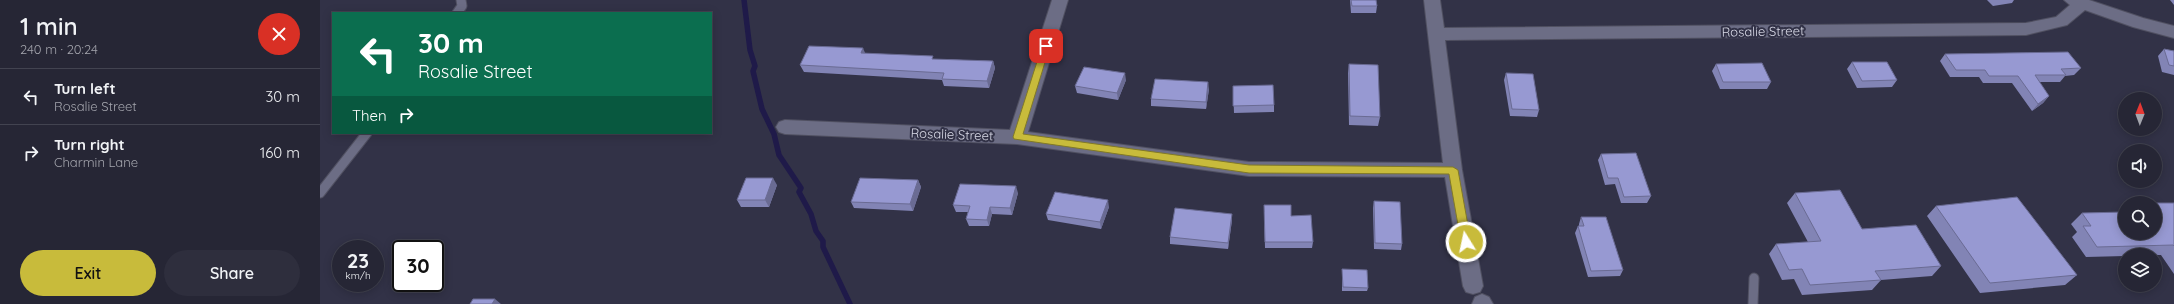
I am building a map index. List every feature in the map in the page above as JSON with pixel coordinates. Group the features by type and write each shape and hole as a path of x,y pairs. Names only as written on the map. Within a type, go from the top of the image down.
{"street":[{"path":"1017,137 1060,0"},
{"path":"1432,0 1453,170 1479,298"},
{"path":"2077,2 2174,32"},
{"name":"Rosalie Street","path":"1437,34 2026,29 2061,22 2077,2"},
{"name":"Rosalie Street","path":"785,127 1017,137 1249,169 1453,170"}],"lane":[{"path":"458,12 462,6 461,0"},
{"path":"320,193 366,134"},
{"path":"1753,304 1754,278"}],"building":[{"path":"1351,0 1376,0 1377,6 1352,6"},
{"path":"809,46 863,48 861,53 933,56 932,59 993,61 987,81 942,79 944,73 800,65"},
{"path":"2164,49 2174,51 2174,66 2169,65"},
{"path":"2068,52 2081,68 2061,69 2066,75 2035,75 2049,96 2038,104 2018,76 1989,76 1985,70 1956,70 1945,54"},
{"path":"1852,62 1887,62 1897,80 1862,81"},
{"path":"1762,63 1771,82 1723,82 1716,64"},
{"path":"1349,64 1378,65 1380,117 1350,116"},
{"path":"1084,67 1125,73 1117,93 1075,86"},
{"path":"1506,73 1533,74 1539,110 1512,109"},
{"path":"1155,79 1208,82 1206,102 1151,99"},
{"path":"1273,85 1274,105 1233,106 1233,86"},
{"path":"1636,153 1651,196 1624,197 1618,178 1608,178 1601,154"},
{"path":"746,178 773,178 765,200 737,200"},
{"path":"860,178 918,180 910,204 851,202"},
{"path":"960,184 1016,186 1010,208 990,207 987,220 966,219 970,206 953,205"},
{"path":"1840,190 1862,229 1916,225 1941,266 1875,271 1881,280 1810,285 1802,269 1789,270 1776,244 1821,241 1795,193"},
{"path":"1055,192 1108,200 1100,222 1046,214"},
{"path":"2017,197 2077,275 1990,283 1936,206"},
{"path":"1374,201 1400,202 1402,244 1375,243"},
{"path":"2162,203 2174,203 2174,246 2097,247 2083,226 2091,226 2082,213 2118,212 2118,240 2162,240"},
{"path":"1264,205 1291,205 1291,216 1311,215 1313,242 1265,242"},
{"path":"1175,208 1232,214 1228,243 1170,237"},
{"path":"1581,217 1606,217 1623,270 1591,271 1578,226 1584,226"},
{"path":"1342,269 1367,270 1368,288 1343,287"},
{"path":"473,299 495,299 492,304 470,304"}],"waterway":[{"path":"744,0 750,50 755,66 753,71 762,109 774,134 779,155 801,188 799,192 811,214 816,231 823,241 823,247 850,304"}],"route":[{"path":"1046,46 1017,137 1249,169 1453,170 1466,242"}]}
